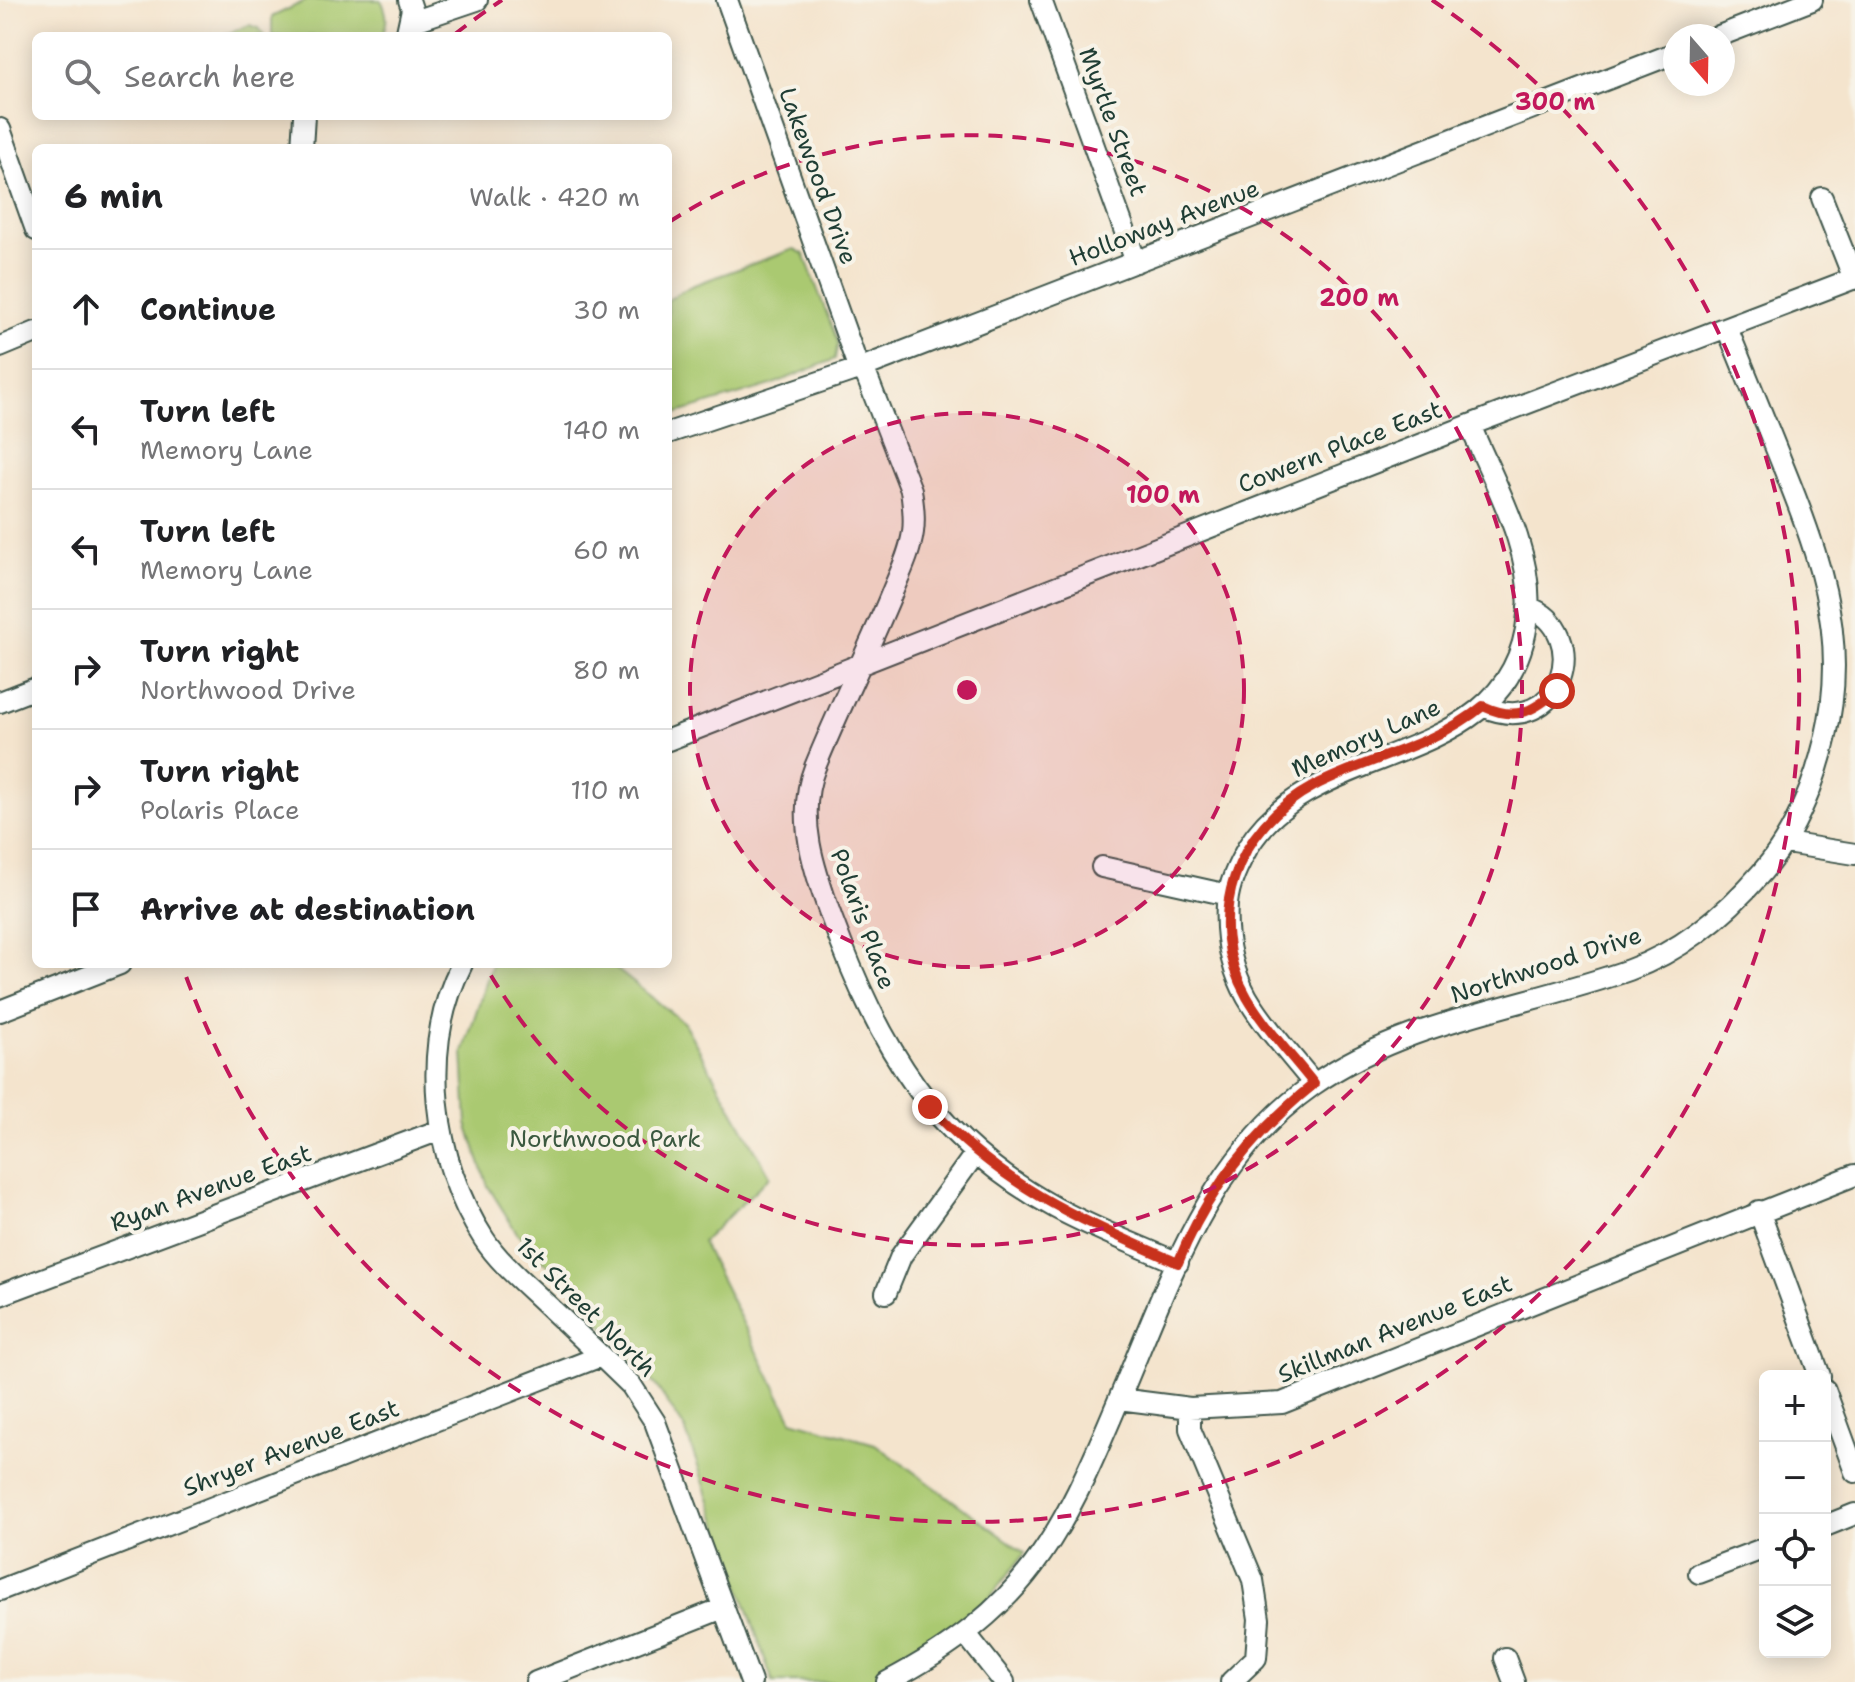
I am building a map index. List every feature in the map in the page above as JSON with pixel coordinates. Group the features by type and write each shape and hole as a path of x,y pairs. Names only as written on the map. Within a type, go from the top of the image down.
{"street":[{"path":"407,29 412,9 409,0"},
{"path":"407,29 477,0"},
{"name":"Lakewood Drive","path":"727,0 861,368"},
{"name":"Myrtle Street","path":"1041,0 1136,262"},
{"path":"1735,30 1812,0"},
{"name":"Holloway Avenue","path":"672,432 861,368 1663,58"},
{"path":"302,144 304,120"},
{"path":"0,129 32,219"},
{"path":"1822,198 1855,279"},
{"name":"Cowern Place East","path":"672,738 1470,425 1855,279"},
{"name":"Northwood Drive","path":"1119,1399 1202,1209 1253,1138 1314,1084 1405,1037 1632,969 1669,952 1703,930 1733,904 1786,843 1823,758 1831,725 1836,686 1834,614 1814,541 1727,328"},
{"path":"0,347 32,334"},
{"name":"Polaris Place","path":"861,368 911,490 914,510 908,553 864,661 814,770 808,810 810,850 857,986 880,1034 930,1107 975,1154 1053,1206 1178,1263"},
{"name":"Memory Lane","path":"1314,1084 1248,999 1236,975 1226,922 1228,895 1240,860 1254,837 1293,799 1316,785 1462,724 1483,706 1515,663 1528,607 1524,564 1470,425"},
{"path":"1483,706 1502,715 1525,712 1557,691 1563,677 1564,659 1554,629 1544,613 1528,607"},
{"path":"0,702 32,690"},
{"path":"1786,843 1855,854"},
{"path":"1102,867 1228,895"},
{"path":"0,1011 110,968"},
{"name":"1st Street North","path":"461,968 444,1015 438,1053 440,1130 460,1193 485,1240 631,1385 655,1422 751,1682"},
{"name":"Ryan Avenue East","path":"0,1295 440,1130"},
{"path":"886,1293 901,1256 975,1154"},
{"name":"Skillman Avenue East","path":"1119,1399 1190,1408 1282,1403 1855,1175"},
{"path":"1759,1211 1818,1370"},
{"name":"Shryer Avenue East","path":"0,1590 601,1356"},
{"path":"887,1682 966,1634 1019,1585 1048,1548 1070,1511 1119,1399"},
{"path":"1831,1406 1855,1472"},
{"path":"1190,1408 1190,1429 1253,1580 1259,1619 1256,1658 1231,1682"},
{"path":"1831,1524 1855,1514"},
{"path":"1699,1573 1759,1550"},
{"path":"536,1682 566,1676 723,1608"},
{"path":"966,1634 1004,1682"},
{"path":"1505,1658 1514,1682"}],"green space":[{"path":"307,0 381,0 386,18 383,32 272,32 272,17"},
{"path":"249,25 262,32 232,32"},
{"path":"794,249 804,254 838,343 835,359 771,385 672,415 672,298 691,286"},
{"name":"Northwood Park","path":"491,968 615,968 684,1023 770,1176 702,1242 792,1420 875,1444 1025,1553 980,1610 932,1647 874,1682 773,1682 685,1429 657,1387 573,1291 517,1233 488,1186 467,1124 463,1052"}],"route":[{"path":"930,1107 975,1154 1013,1182 1073,1217 1178,1263 1202,1209 1224,1175 1253,1138 1282,1109 1314,1084 1248,999 1236,975 1229,948 1226,922 1228,895 1240,860 1254,837 1293,799 1316,785 1431,739 1462,724 1483,706 1502,715 1514,715 1544,702 1557,691"}]}
